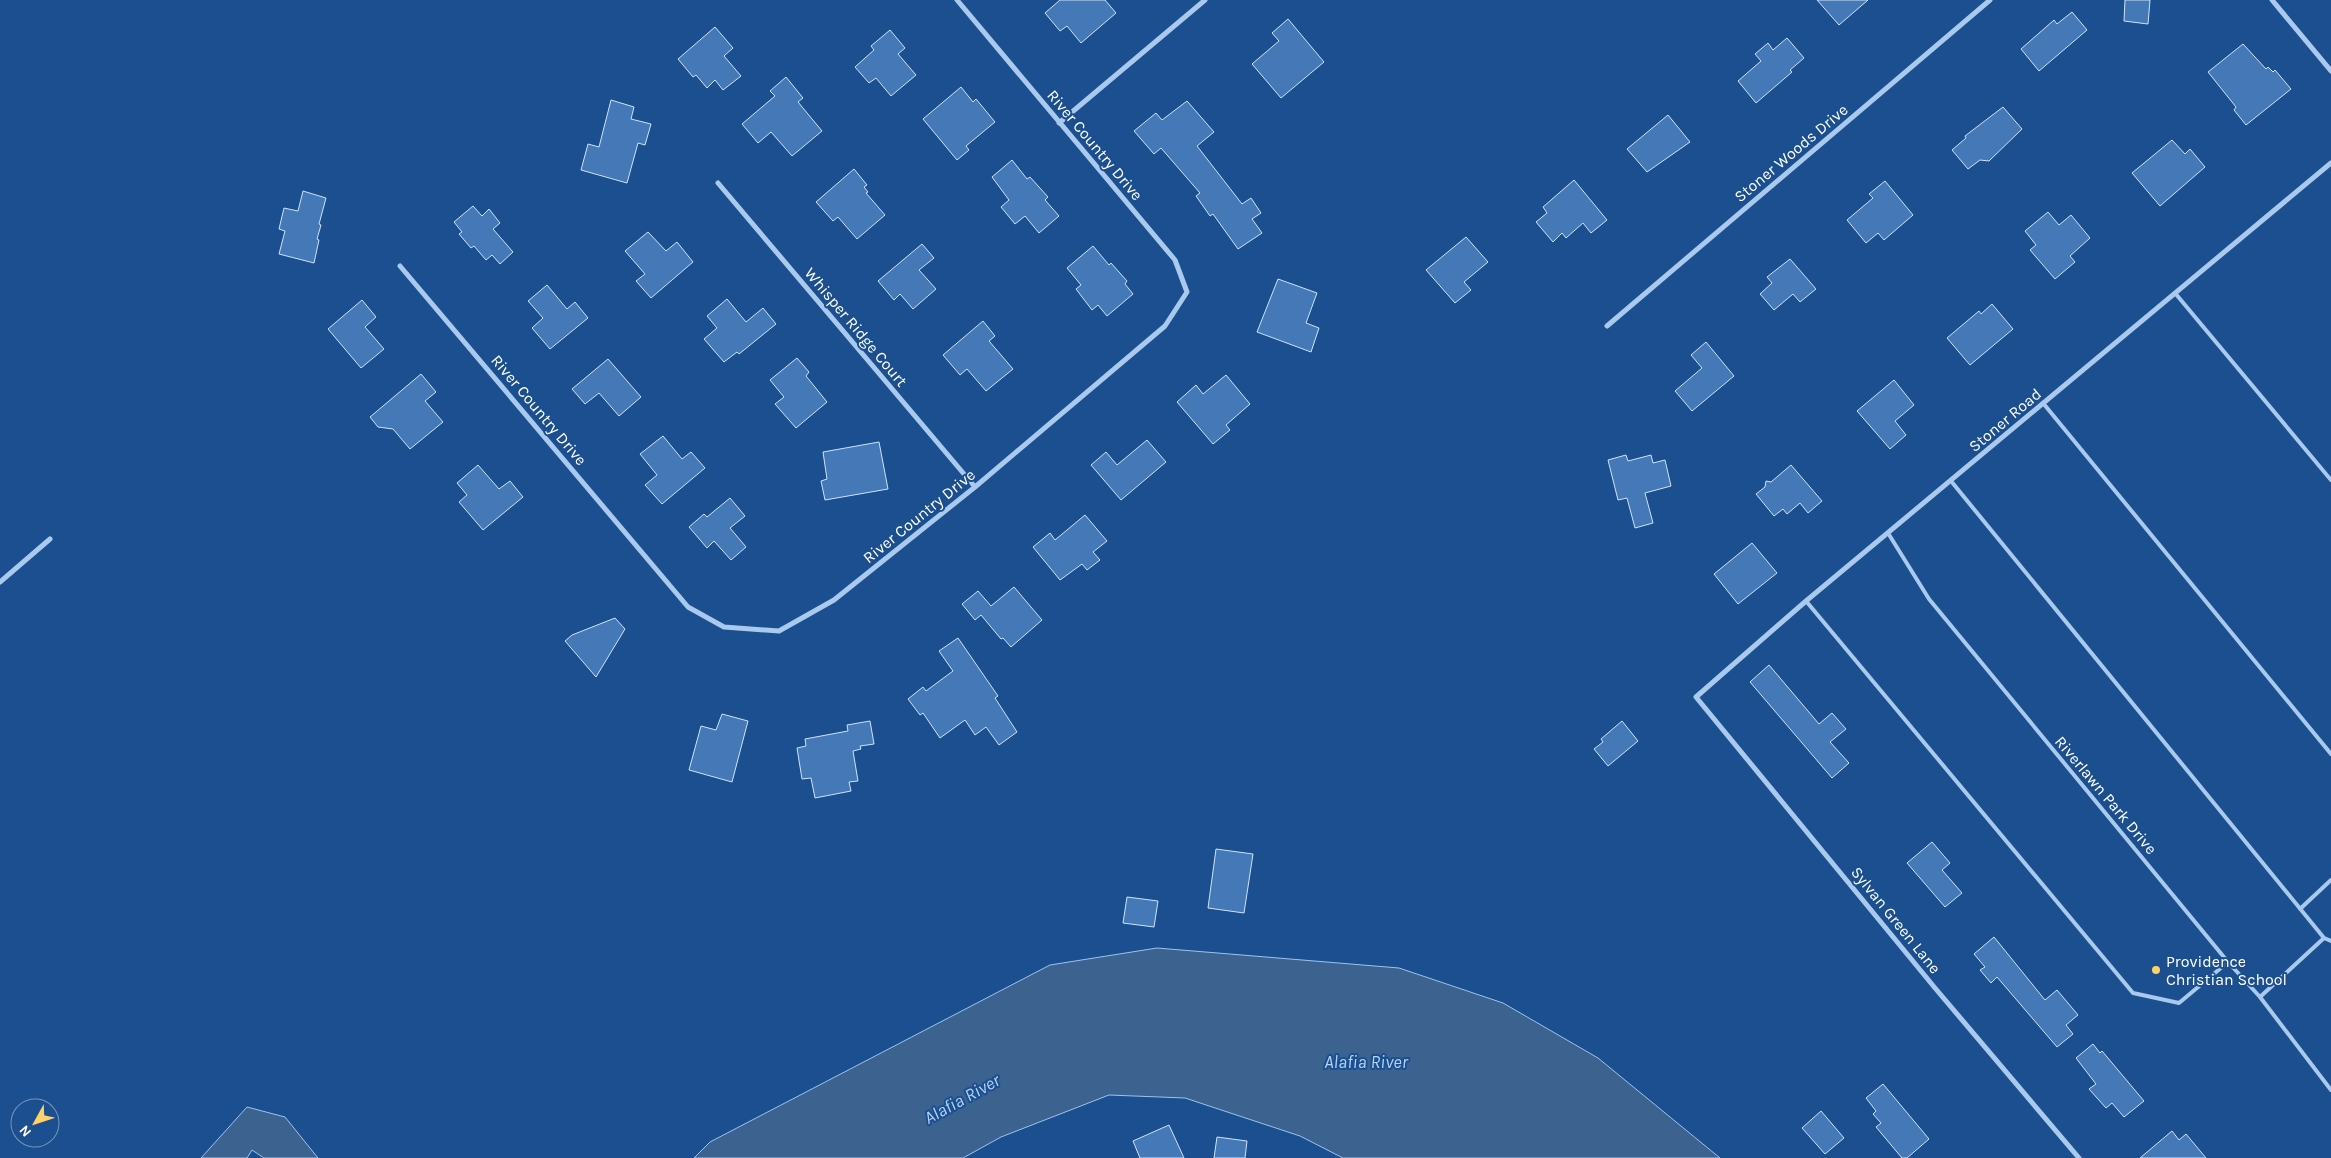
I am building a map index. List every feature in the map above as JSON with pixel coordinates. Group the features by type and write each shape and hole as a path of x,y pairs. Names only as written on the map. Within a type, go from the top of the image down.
{"street":[{"name":"River Country Drive","path":"400,266 688,607 724,627 779,631 834,600 975,487 1165,326 1187,292 1176,260 957,0"},
{"path":"1060,123 1205,0"},
{"name":"Stoner Woods Drive","path":"1607,326 1990,0"},
{"path":"2272,0 2331,71"},
{"name":"Stoner Road","path":"1696,696 1806,601 2331,163"},
{"name":"Whisper Ridge Court","path":"718,183 975,487"},
{"path":"0,582 50,539"},
{"name":"Sylvan Green Lane","path":"1696,696 1935,988 2079,1158"}],"lane":[{"path":"2175,293 2331,480"},
{"path":"2043,403 2331,754"},
{"path":"1951,481 2300,909 2324,938 2331,941"},
{"name":"Riverlawn Park Drive","path":"1888,533 1929,599 2228,962 2260,997 2331,1090"},
{"path":"1806,601 2133,993 2179,1002 2228,962"},
{"path":"2300,909 2331,880"},
{"path":"2260,997 2324,938"}],"water":[{"name":"Alafia River","path":"1157,948 1399,968 1503,1003 1598,1058 1720,1158 1343,1158 1300,1136 1185,1098 1109,1095 1001,1137 963,1158 694,1158 710,1142 1050,965"},
{"path":"247,1107 285,1117 318,1158 264,1158 252,1150 247,1158 201,1158"}],"building":[{"path":"1060,0 1105,0 1116,13 1081,43 1067,26 1060,31 1045,13"},
{"path":"1817,0 1868,0 1839,25"},
{"path":"2125,0 2150,0 2148,24 2124,21"},
{"path":"2072,12 2087,30 2039,71 2021,49 2054,20 2057,24"},
{"path":"1288,19 1324,62 1281,98 1252,64 1279,41 1272,33"},
{"path":"715,27 733,48 724,56 741,76 723,90 715,80 707,88 696,75 693,77 678,59"},
{"path":"890,30 905,48 898,54 916,75 891,96 876,78 869,83 855,67 874,50 871,46"},
{"path":"1787,38 1804,58 1790,70 1792,72 1756,103 1738,81 1761,61 1755,54 1768,43 1773,50"},
{"path":"2243,44 2266,69 2268,67 2273,72 2275,70 2291,89 2246,125 2234,110 2236,107 2208,72"},
{"path":"786,77 803,98 798,102 822,131 792,156 771,132 758,143 742,124 775,96 770,91"},
{"path":"961,87 973,102 976,99 995,122 966,146 969,150 957,160 923,119"},
{"path":"611,100 634,107 631,119 651,124 645,145 638,143 627,183 581,170 588,144 599,147"},
{"path":"1187,101 1214,132 1197,146 1242,204 1251,198 1261,213 1252,219 1262,233 1238,249 1213,214 1210,216 1196,196 1200,193 1161,148 1154,154 1134,131 1156,113 1162,120"},
{"path":"2003,107 2022,129 1989,161 1980,160 1968,169 1952,150 1966,138 1965,136"},
{"path":"1668,115 1690,142 1647,172 1627,149"},
{"path":"2172,140 2185,154 2190,149 2205,167 2160,206 2132,173"},
{"path":"1012,160 1027,179 1030,177 1048,197 1045,200 1059,216 1039,233 1025,216 1015,224 1001,207 1009,200 992,177"},
{"path":"854,169 867,185 864,187 868,192 866,193 885,215 857,239 838,217 833,221 816,202"},
{"path":"1574,180 1607,220 1591,233 1583,223 1566,238 1562,233 1553,242 1536,222 1547,213 1543,207"},
{"path":"1885,181 1913,215 1884,240 1878,233 1866,243 1847,220 1873,198 1869,194"},
{"path":"303,191 326,198 319,224 321,225 314,263 279,254 285,231 279,229 284,208 298,211"},
{"path":"473,206 482,216 489,209 500,223 493,229 513,252 500,264 492,255 486,260 474,246 471,248 459,234 462,232 454,222"},
{"path":"2048,212 2059,225 2071,215 2090,238 2070,256 2075,262 2055,279 2030,250 2036,245 2025,231"},
{"path":"648,232 666,251 677,242 693,262 651,298 636,281 645,274 625,251"},
{"path":"1466,237 1488,262 1464,282 1471,290 1455,303 1426,270"},
{"path":"922,244 934,258 919,270 936,289 913,309 900,294 894,300 878,281"},
{"path":"1093,246 1109,265 1111,263 1127,281 1125,284 1133,294 1107,316 1098,305 1092,310 1076,289 1081,285 1067,268"},
{"path":"1790,259 1816,289 1800,302 1793,294 1774,310 1760,294 1772,283 1767,277"},
{"path":"1278,279 1317,293 1306,323 1319,328 1311,352 1257,332"},
{"path":"547,285 567,309 575,302 588,318 550,349 532,328 543,318 528,301"},
{"path":"727,299 746,322 763,308 776,324 739,354 737,352 724,362 704,339 717,328 707,316"},
{"path":"362,300 376,317 365,327 384,349 361,368 328,329"},
{"path":"1992,304 2013,329 1970,365 1947,338 1979,311 1981,314"},
{"path":"983,321 995,336 989,341 1013,369 986,391 967,369 960,375 943,355"},
{"path":"1706,342 1734,376 1692,411 1675,391 1702,368 1691,355"},
{"path":"797,358 809,372 806,376 827,402 796,428 775,404 784,397 770,380"},
{"path":"608,359 641,397 619,416 599,393 585,404 572,389"},
{"path":"421,374 436,392 425,401 443,422 410,449 393,429 378,427 370,417"},
{"path":"1226,375 1250,404 1226,425 1230,430 1213,444 1177,402 1196,385 1203,394"},
{"path":"1894,380 1914,405 1895,421 1906,435 1890,449 1857,411"},
{"path":"663,436 682,459 691,452 705,468 662,504 645,485 657,475 640,454"},
{"path":"1147,440 1166,462 1121,500 1091,465 1106,452 1117,465"},
{"path":"879,442 888,489 825,500 821,481 827,479 823,452"},
{"path":"1626,455 1628,461 1651,455 1653,463 1665,460 1671,486 1645,493 1653,523 1635,528 1627,498 1618,500 1608,460"},
{"path":"478,465 499,489 510,481 523,497 483,530 459,502 467,495 457,483"},
{"path":"1791,465 1822,501 1808,513 1800,503 1787,514 1783,509 1774,516 1756,494 1765,487 1766,481 1771,482"},
{"path":"730,498 745,516 730,528 746,547 731,560 714,541 707,548 689,527 704,514 707,517"},
{"path":"1085,515 1107,541 1093,552 1100,560 1087,570 1082,564 1060,580 1033,547 1050,533 1055,540"},
{"path":"1752,543 1777,573 1738,604 1714,574"},
{"path":"1014,587 1042,620 1011,647 1003,638 1001,639 981,615 975,620 962,604 978,591 991,606"},
{"path":"615,618 625,629 596,677 565,641 572,635"},
{"path":"958,638 998,696 995,698 1017,732 999,745 986,727 975,735 965,720 940,738 923,713 920,715 908,699 923,687 926,691 953,671 939,651"},
{"path":"1769,665 1819,724 1832,713 1846,729 1830,742 1849,763 1832,778 1750,682"},
{"path":"722,714 748,721 732,782 689,770 701,726 716,730"},
{"path":"870,721 874,744 860,746 861,749 853,751 858,781 849,782 851,791 815,798 811,778 802,779 797,748 806,746 805,739 848,731 847,725"},
{"path":"1622,721 1638,741 1608,766 1594,749 1603,742 1601,739"},
{"path":"1932,842 1950,863 1942,870 1962,893 1945,907 1907,863"},
{"path":"1216,849 1253,854 1244,913 1208,908"},
{"path":"1127,897 1158,901 1154,927 1123,923"},
{"path":"1994,937 2045,1000 2057,990 2078,1015 2066,1025 2073,1034 2057,1047 1997,977 1991,983 1980,970 1985,967 1974,954"},
{"path":"2093,1044 2100,1053 2102,1051 2144,1101 2124,1117 2112,1103 2106,1108 2089,1089 2096,1084 2076,1058"},
{"path":"1883,1084 1929,1139 1907,1158 1902,1158 1876,1127 1881,1123 1873,1114 1876,1111 1866,1098"},
{"path":"1821,1111 1844,1138 1825,1154 1802,1128"},
{"path":"1169,1125 1184,1158 1140,1158 1133,1141"},
{"path":"2172,1131 2179,1140 2186,1134 2206,1158 2140,1158"},
{"path":"1217,1137 1247,1141 1245,1158 1214,1158"}],"place":[{"name":"Providence Christian School","path":"2156,970"}]}
